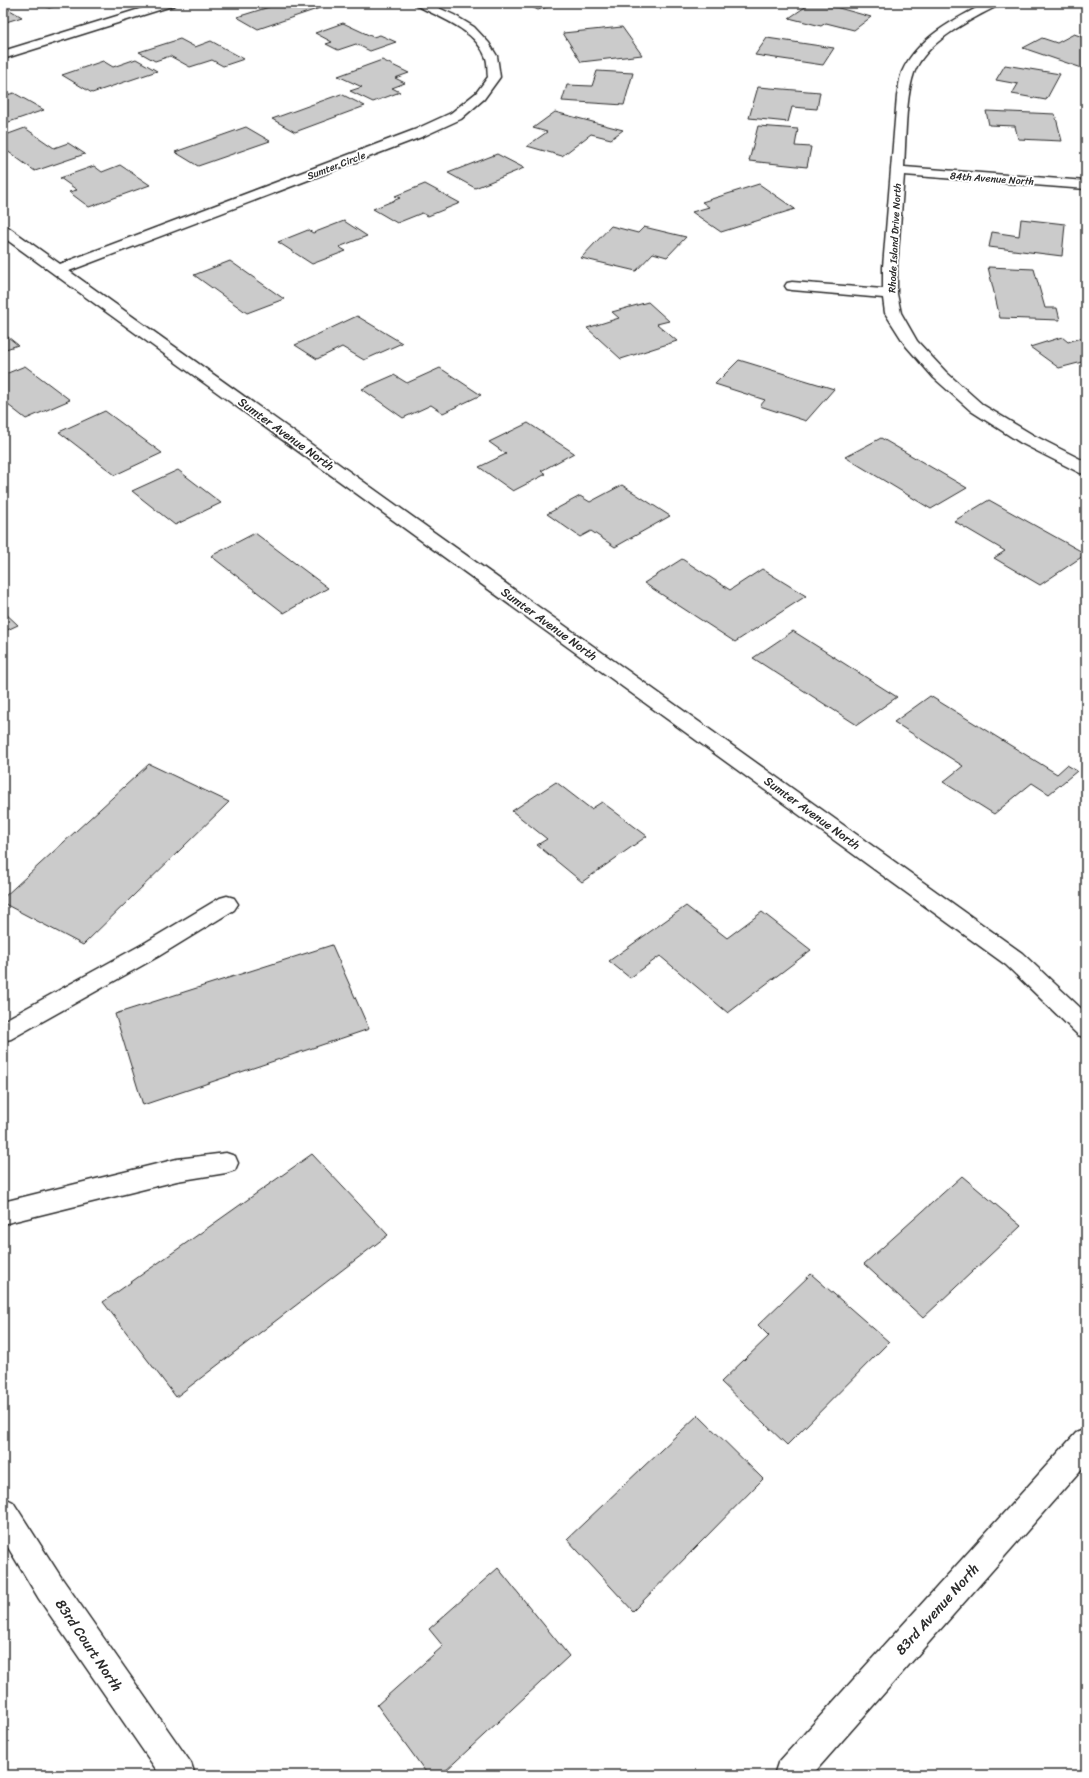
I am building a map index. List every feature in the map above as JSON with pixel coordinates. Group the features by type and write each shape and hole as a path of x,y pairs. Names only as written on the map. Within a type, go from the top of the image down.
{"street":[{"path":"3,55 171,3"},
{"name":"Sumter Circle","path":"58,270 419,133 456,116 480,96 494,77 492,57 480,38 456,20 419,3"},
{"name":"Rhode Island Drive North","path":"995,3 958,22 929,44 909,69 903,96 890,267 890,294 893,312 911,343 940,375 977,408 1027,439 1086,469"},
{"name":"84th Avenue North","path":"898,171 1086,185"},
{"name":"Sumter Avenue North","path":"3,230 1014,959 1086,1028"},
{"path":"792,286 890,294"},
{"name":"83rd Avenue North","path":"790,1775 1086,1443"},
{"name":"83rd Court North","path":"3,1512 50,1588 179,1775"}],"lane":[{"path":"3,1032 151,950 227,904"},
{"path":"3,1212 34,1206 177,1170 226,1163"}],"building":[{"path":"39,3 67,3 49,8"},
{"path":"282,3 315,3 323,7 258,29 237,17"},
{"path":"523,3 560,3 538,10"},
{"path":"811,3 821,3 871,17 854,30 826,23 821,26 789,18"},
{"path":"3,6 22,17 3,23"},
{"path":"343,23 373,37 380,35 396,42 370,51 356,44 338,50 326,44 332,42 315,33"},
{"path":"622,27 642,55 581,62 563,33"},
{"path":"1074,34 1086,38 1086,66 1082,68 1023,48 1042,38 1057,43"},
{"path":"767,38 834,48 823,65 755,55"},
{"path":"180,39 195,47 211,41 244,59 223,66 212,60 190,67 170,56 155,61 139,52"},
{"path":"136,59 157,71 92,93 62,75 103,61 113,67"},
{"path":"382,60 409,73 395,78 405,83 392,88 400,92 373,102 350,91 362,87 338,76"},
{"path":"1005,65 1060,74 1046,100 1012,94 1018,84 996,80"},
{"path":"597,71 633,73 624,105 562,101 567,85 592,86"},
{"path":"758,87 820,92 817,109 792,107 788,122 749,118"},
{"path":"14,93 44,110 9,122 3,119 3,96"},
{"path":"341,94 365,106 295,132 272,119"},
{"path":"986,111 1055,114 1062,141 1018,139 1015,126 989,125"},
{"path":"555,112 623,130 611,139 591,134 562,156 527,146 547,132 533,128"},
{"path":"758,126 798,129 795,146 811,147 807,167 749,161"},
{"path":"246,127 270,141 198,166 175,152"},
{"path":"25,128 54,148 68,143 85,154 35,171 3,148 3,136"},
{"path":"497,154 524,168 475,188 448,173"},
{"path":"120,165 150,185 89,207 69,192 77,190 60,178 94,166 102,172"},
{"path":"425,184 460,203 428,216 422,213 397,223 373,209 400,198 395,196"},
{"path":"759,184 795,209 721,232 692,212 709,207 702,202"},
{"path":"1021,219 1065,224 1062,256 989,247 992,232 1019,236"},
{"path":"344,221 367,236 339,247 346,251 312,264 278,242 308,230 313,233"},
{"path":"611,226 638,233 644,227 686,237 667,257 653,253 636,271 581,258"},
{"path":"230,261 284,299 247,313 194,275"},
{"path":"988,267 1034,269 1045,308 1057,308 1060,320 1000,318"},
{"path":"648,302 669,321 657,324 677,341 621,359 587,328 619,318 612,312"},
{"path":"357,316 402,343 364,360 342,347 317,359 295,345"},
{"path":"3,333 18,345 3,350"},
{"path":"1086,336 1086,361 1059,368 1030,347 1062,337 1068,342"},
{"path":"739,360 834,389 806,421 760,406 765,400 715,384"},
{"path":"25,366 70,400 26,419 3,401 3,375"},
{"path":"440,368 481,395 443,413 431,405 403,418 362,389 394,375 407,383"},
{"path":"105,411 162,453 115,475 59,432"},
{"path":"528,423 574,453 541,471 546,474 513,491 479,467 506,454 489,442"},
{"path":"881,438 967,488 931,509 845,457"},
{"path":"178,470 221,503 175,525 132,491"},
{"path":"622,485 670,516 615,547 591,531 580,537 547,514 580,496 590,502"},
{"path":"989,500 1086,554 1040,585 994,558 1005,551 954,521"},
{"path":"255,533 328,588 284,613 211,556"},
{"path":"682,559 730,590 762,569 806,596 735,642 644,583"},
{"path":"3,611 18,625 3,632"},
{"path":"793,631 897,697 857,725 753,658"},
{"path":"930,696 1057,774 1067,765 1077,771 1049,794 1032,783 994,814 943,782 963,766 894,722"},
{"path":"149,764 229,802 83,945 3,903 3,898"},
{"path":"556,782 591,809 602,802 647,836 582,882 537,845 547,839 512,811"},
{"path":"686,906 727,938 762,912 811,950 728,1013 660,956 630,978 609,961"},
{"path":"332,945 369,1029 143,1105 115,1014"},
{"path":"312,1154 388,1235 176,1397 103,1302"},
{"path":"962,1176 1021,1226 923,1318 864,1264"},
{"path":"811,1274 889,1342 787,1445 721,1382 769,1336 758,1325"},
{"path":"698,1415 763,1479 633,1611 567,1539"},
{"path":"498,1568 569,1656 441,1775 428,1775 377,1705 443,1646 429,1629"}]}
